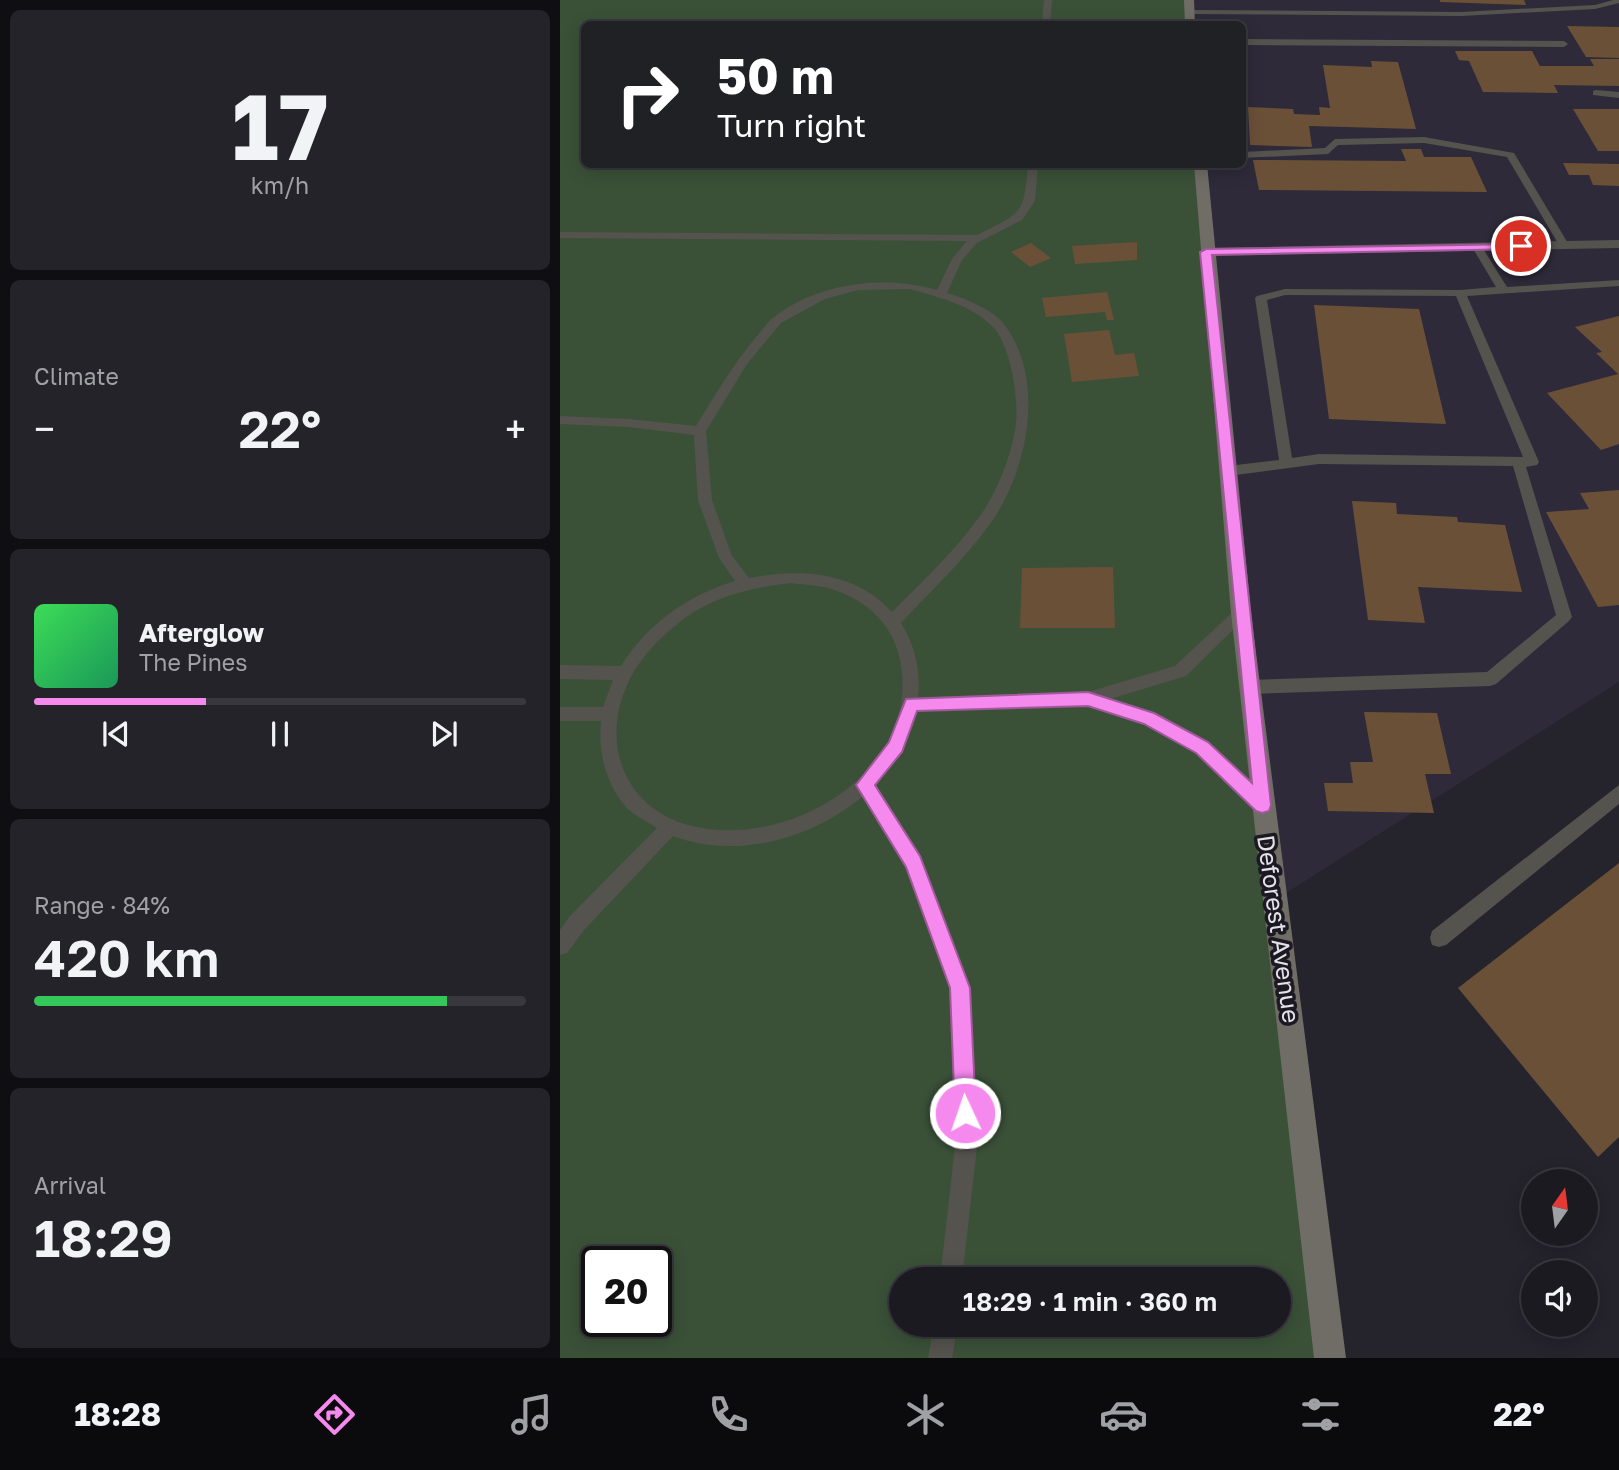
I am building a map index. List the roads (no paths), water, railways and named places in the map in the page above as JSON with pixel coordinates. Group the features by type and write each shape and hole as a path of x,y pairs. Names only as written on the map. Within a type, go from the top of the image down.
{"street":[{"path":"1189,0 1190,18"},
{"name":"Deforest Avenue","path":"1200,168 1206,252 1262,805 1330,1358"},
{"path":"1206,252 1619,244"}],"lane":[{"path":"1046,21 1048,0"},
{"path":"1190,18 1461,14 1595,7 1619,1"},
{"path":"1246,42 1564,44"},
{"path":"1596,93 1619,95"},
{"path":"1246,155 1328,151 1335,142 1424,140 1511,155 1564,245"},
{"path":"941,295 957,259 978,238 1018,218 1030,201 1033,168"},
{"path":"560,235 978,238"},
{"path":"1477,247 1503,290"},
{"path":"1286,464 1261,298 1285,292 1460,293 1619,283"},
{"path":"745,583 726,558 705,500 700,431 742,362 777,320 821,296 859,287 910,286 959,300 998,324 1017,360 1023,422 1010,472 986,519 942,571 892,622"},
{"path":"1228,471 1319,459 1532,462 1460,293"},
{"path":"560,420 629,423 700,431"},
{"path":"1250,687 1490,679 1564,617 1518,462"},
{"path":"790,578 834,583 870,600 892,622 898,628 912,663 912,704 896,746 865,785 821,816 770,835 717,839 669,828 630,800 609,760 608,714 623,673 646,642 675,616 709,597 745,583 790,578"},
{"path":"912,704 1088,699 1180,671 1242,612"},
{"path":"560,672 623,673"},
{"path":"1088,699 1148,718 1202,747 1262,805"},
{"path":"560,714 608,714"},
{"path":"865,785 914,862 960,988 967,1138 952,1267"},
{"path":"1439,939 1619,793"},
{"path":"560,946 577,923 669,828"},
{"path":"940,1358 944,1337"}]}
